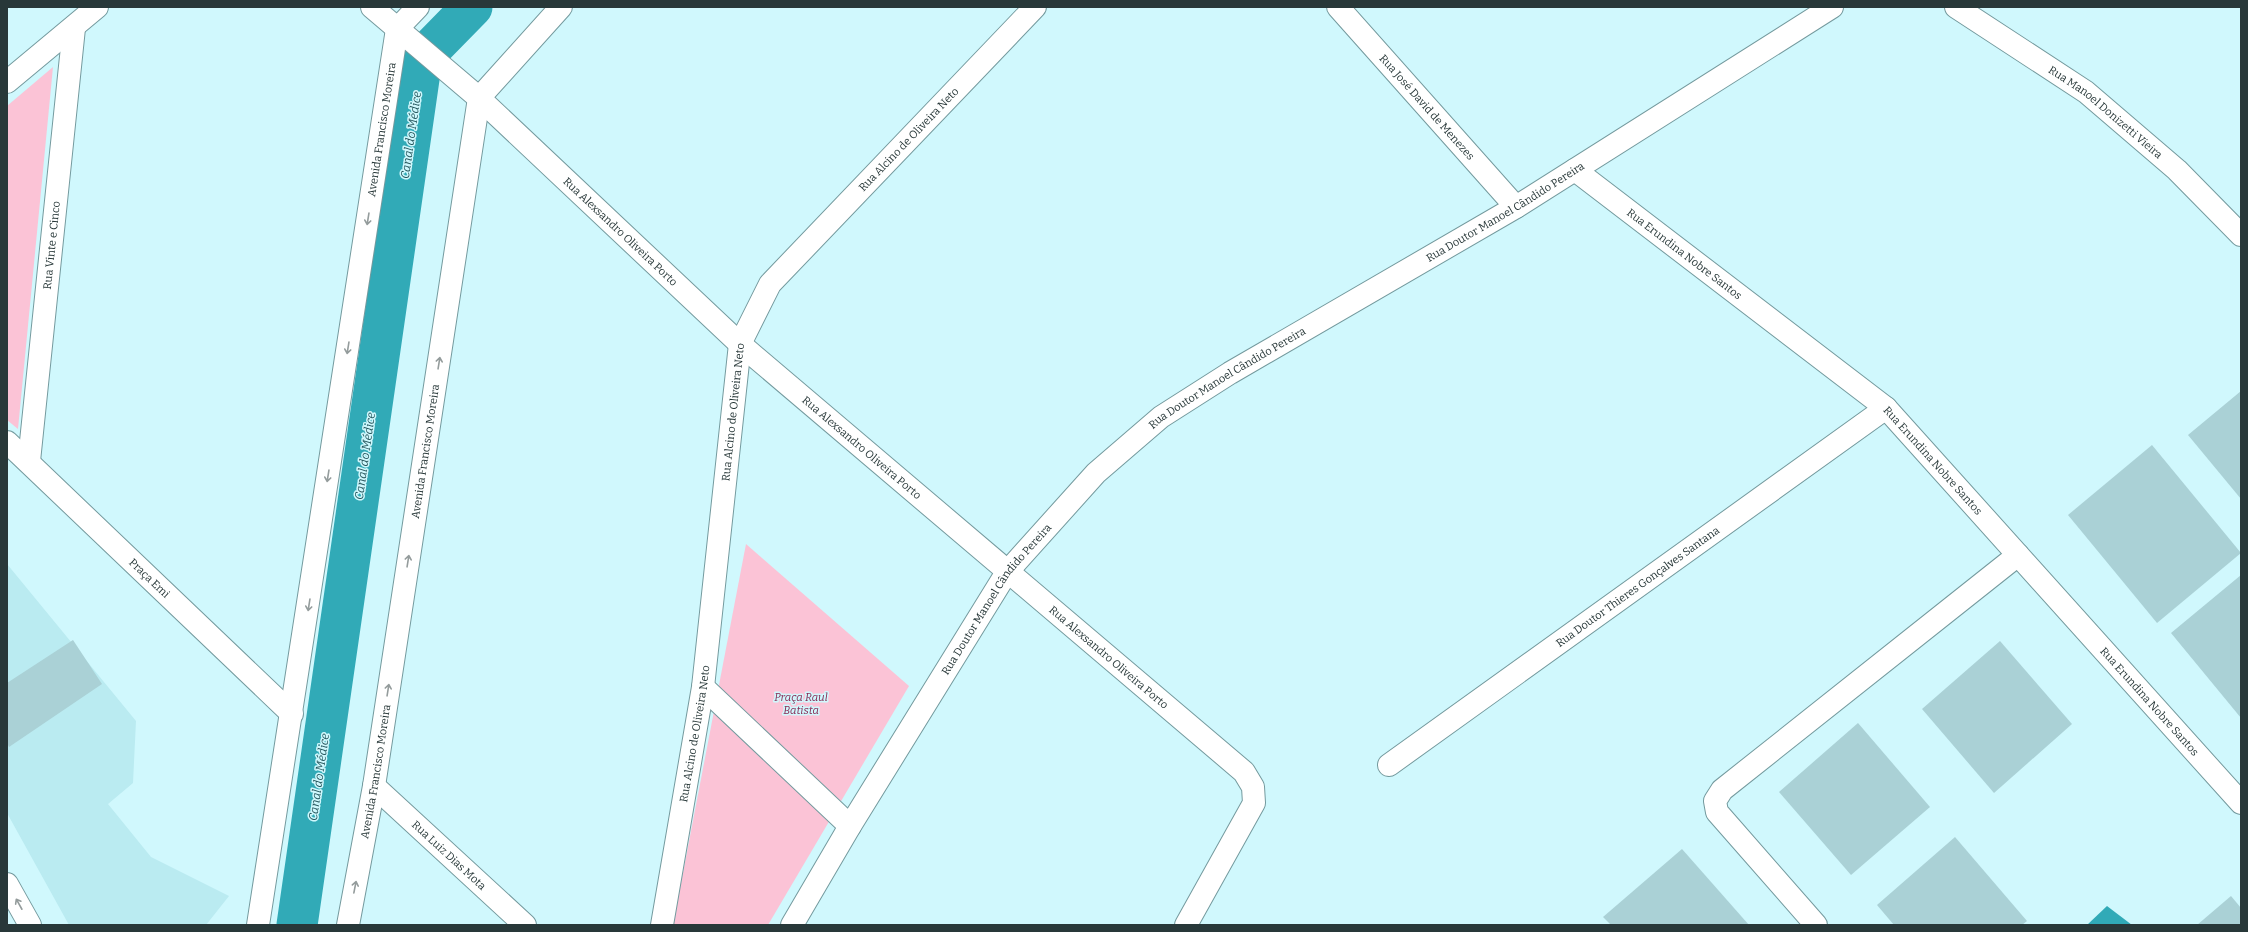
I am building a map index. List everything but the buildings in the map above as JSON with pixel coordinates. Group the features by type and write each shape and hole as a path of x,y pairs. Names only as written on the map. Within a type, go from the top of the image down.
{"street":[{"path":"7,82 74,28 97,7"},
{"name":"Rua Alexsandro Oliveira Porto","path":"372,7 475,96 740,344 1244,772 1253,787 1254,803 1186,925"},
{"path":"400,31 418,7"},
{"path":"475,96 561,7"},
{"name":"Rua Alcino de Oliveira Neto","path":"662,925 703,687 740,344 770,284 1035,7"},
{"name":"Rua José David de Menezes","path":"1338,7 1516,207"},
{"name":"Rua Doutor Manoel Cândido Pereira","path":"792,925 850,826 1007,572 1096,473 1161,417 1230,373 1516,207 1832,7"},
{"name":"Rua Manoel Donizetti Vieira","path":"1956,7 2086,92 2177,170 2241,235"},
{"name":"Rua Vinte e Cinco","path":"29,462 74,28"},
{"name":"Avenida Francisco Moreira","path":"258,925 400,31"},
{"name":"Avenida Francisco Moreira","path":"348,925 374,786 475,96"},
{"name":"Rua Erundina Nobre Santos","path":"1576,170 1886,408 2241,803"},
{"name":"Rua Doutor Thieres Gonçalves Santana","path":"1389,765 1886,408"},
{"name":"Praça Emi","path":"7,442 292,714"},
{"path":"1816,925 1717,812 1715,801 1722,790 2018,555"},
{"path":"703,687 850,826"},
{"name":"Rua Luiz Dias Mota","path":"374,786 524,925"},
{"path":"7,884 30,925"}],"shaded area":[{"path":"7,564 136,721 133,783 108,804 151,857 229,896 206,925 69,925 7,813"}],"green space":[{"path":"53,67 18,429 7,420 7,106"},
{"name":"Praça Raul Batista","path":"746,544 909,686 768,925 673,925"}],"water":[{"path":"2107,906 2132,925 2087,925"}],"waterway":[{"name":"Canal do Médice","path":"297,925 422,58 472,7"}]}
